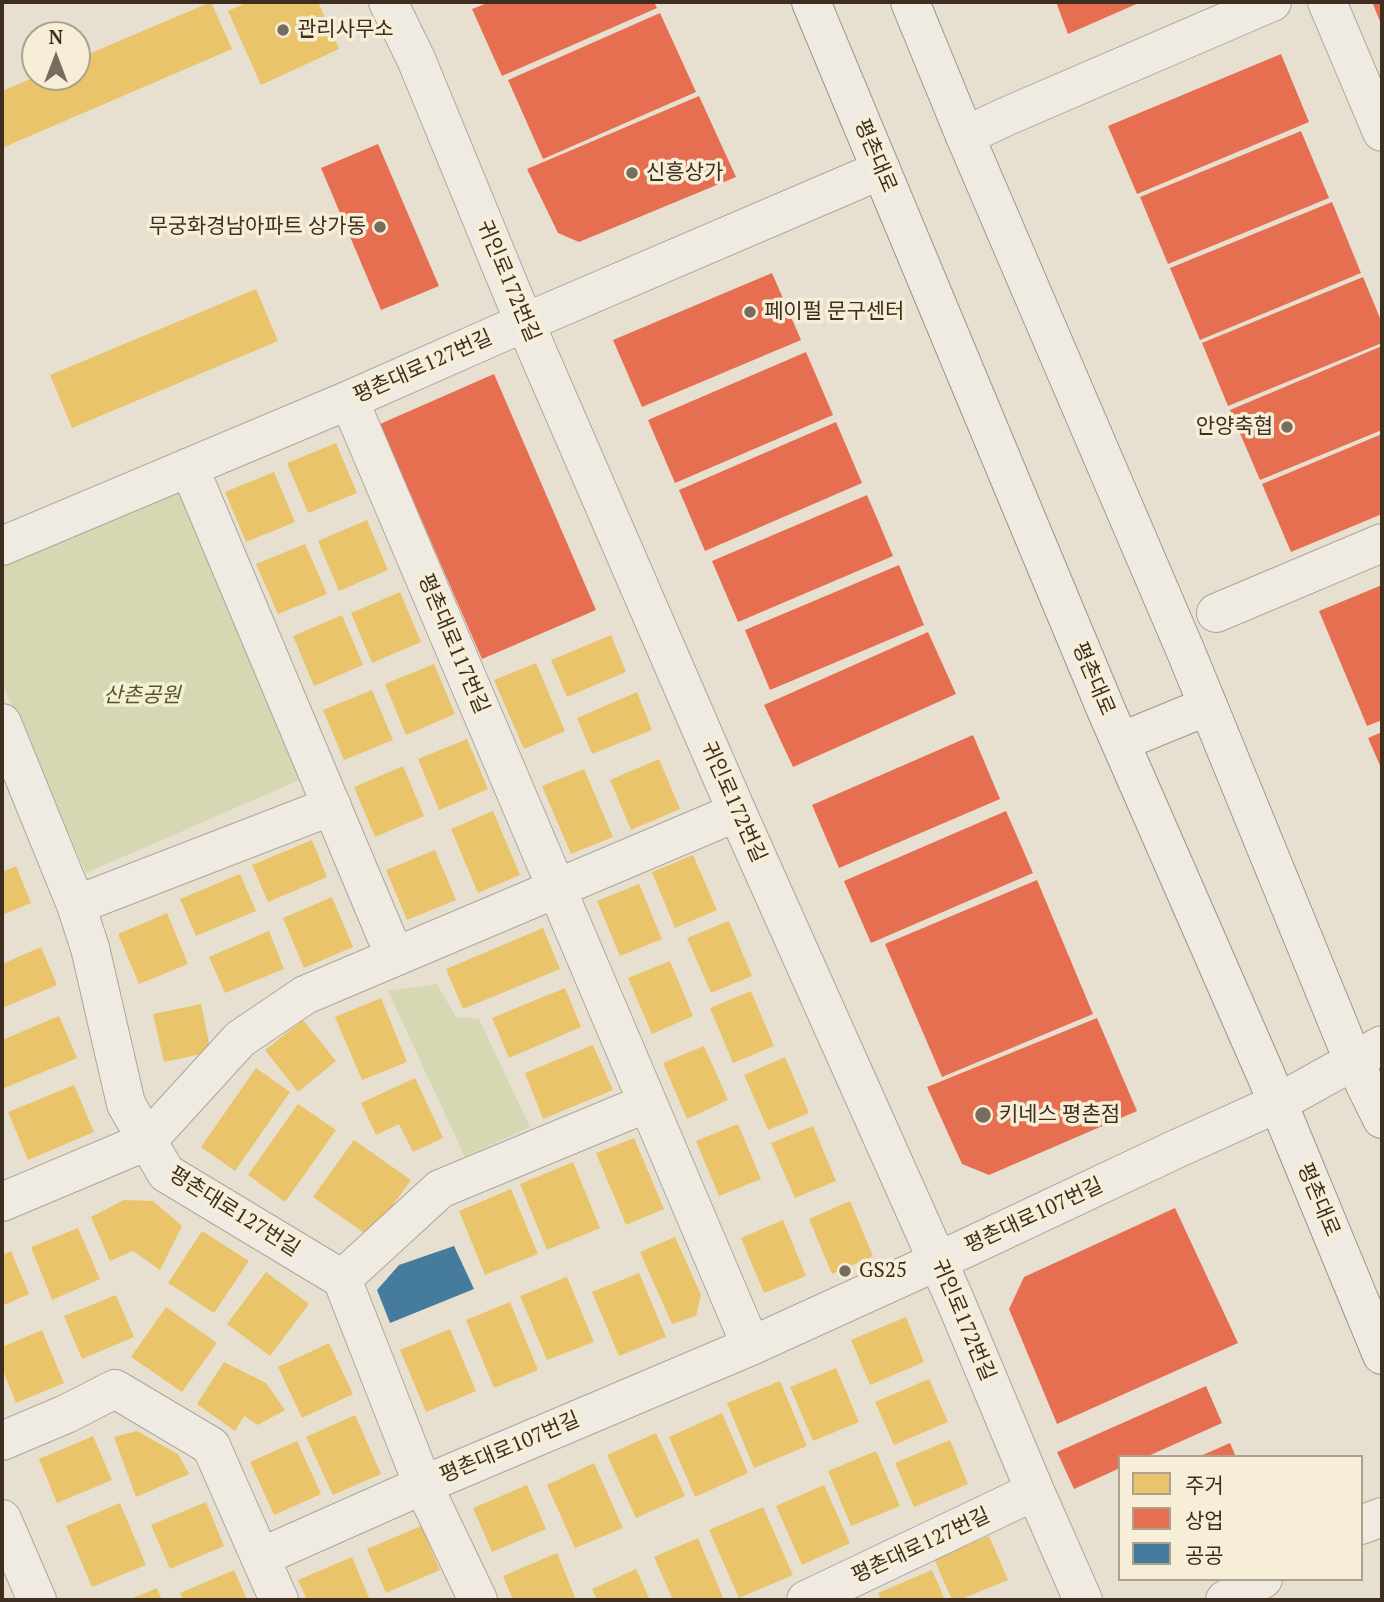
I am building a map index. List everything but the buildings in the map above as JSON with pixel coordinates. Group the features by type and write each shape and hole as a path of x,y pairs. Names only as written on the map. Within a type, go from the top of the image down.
{"street":[{"name":"귀인로172번길","path":"387,2 416,59 737,812 938,1261 1083,1600"},
{"name":"평촌대로","path":"811,2 1119,742 1278,1103 1382,1354"},
{"path":"910,2 1209,706 1368,1052 1382,1119"},
{"path":"965,136 1272,2"},
{"path":"1327,2 1382,131"},
{"name":"평촌대로127번길","path":"2,546 349,400 881,170"},
{"name":"평촌대로117번길","path":"349,400 557,889"},
{"path":"190,467 395,957"},
{"path":"1216,613 1382,543"},
{"path":"1119,742 1209,706"},
{"name":"평촌대로127번길","path":"6,746 76,905 90,948 126,1104 166,1173 342,1279"},
{"path":"76,905 332,806"},
{"path":"2,1202 147,1141 240,1039 304,995 737,812"},
{"path":"557,889 751,1346"},
{"name":"평촌대로107번길","path":"261,1558 423,1485 751,1346 938,1261 1278,1103 1368,1052"},
{"path":"478,1600 423,1485 342,1279 440,1189 648,1102"},
{"path":"2,1441 66,1414 115,1389 211,1446 279,1600"},
{"name":"평촌대로127번길","path":"806,1600 1035,1491"},
{"path":"1363,1524 1382,1517"},
{"path":"2,1518 37,1600"},
{"path":"1225,1600 1259,1581"}],"green space":[{"name":"산촌공원","path":"180,480 311,775 86,873 2,683 2,559"},
{"path":"437,984 456,1017 479,1019 530,1127 465,1157 388,991"}],"place":[{"name":"관리사무소","path":"283,30"},
{"name":"신흥상가","path":"632,173"},
{"name":"무궁화경남아파트 상가동","path":"380,227"},
{"name":"페이펄 문구센터","path":"750,312"},
{"name":"안양축협","path":"1287,427"},
{"name":"키네스 평촌점","path":"983,1115"},
{"name":"GS25","path":"845,1271"}]}
